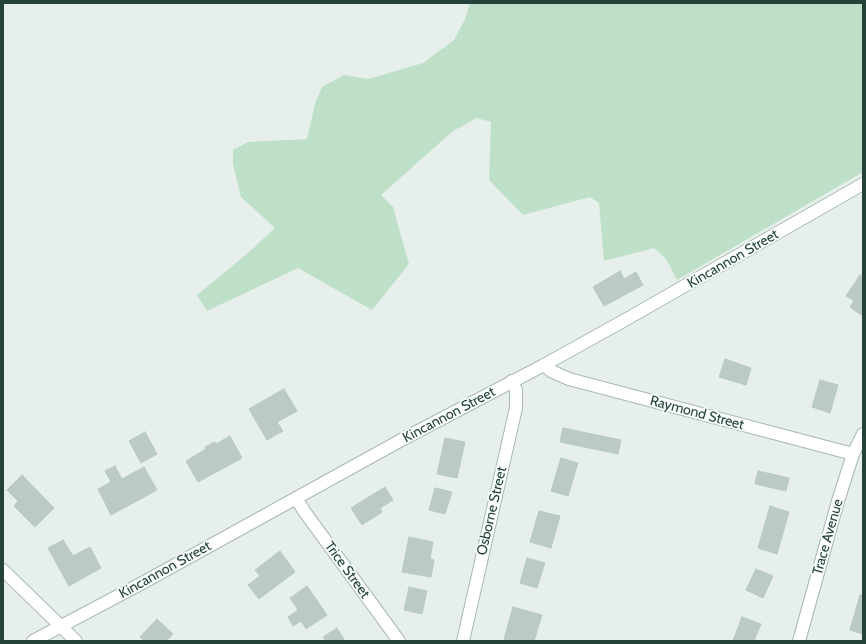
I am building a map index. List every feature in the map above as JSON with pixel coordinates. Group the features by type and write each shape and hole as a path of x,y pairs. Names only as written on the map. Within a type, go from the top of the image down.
{"street":[{"name":"Kincannon Street","path":"33,641 544,365 863,184"},
{"name":"Raymond Street","path":"544,365 551,371 570,379 853,454"},
{"name":"Osborne Street","path":"463,641 516,408 516,390 512,381"},
{"name":"Trace Avenue","path":"799,641 838,501 853,454 863,434"},
{"name":"Trice Street","path":"296,498 308,518 399,641"},
{"path":"3,570 76,641"}],"green space":[{"path":"470,3 863,3 863,172 677,280 666,259 654,248 604,261 599,203 590,197 523,215 489,180 491,122 477,118 453,131 381,195 393,207 409,264 372,310 298,268 207,311 197,295 247,254 275,228 241,197 233,164 233,150 248,142 307,139 315,104 322,87 344,75 369,79 423,63 454,40 465,19"}],"building":[{"path":"620,271 624,279 636,272 643,285 604,306 593,287"},
{"path":"860,275 863,277 863,313 861,315 850,307 854,301 846,296"},
{"path":"725,359 751,368 746,385 719,377"},
{"path":"820,380 838,385 830,413 812,407"},
{"path":"284,389 297,411 277,422 283,431 267,440 249,409"},
{"path":"563,428 621,440 618,454 560,442"},
{"path":"145,432 157,454 141,463 129,441"},
{"path":"230,436 242,458 198,482 186,461 206,449 205,447 215,442 216,444"},
{"path":"445,438 465,442 457,478 437,474"},
{"path":"561,458 578,463 568,496 551,491"},
{"path":"115,466 122,479 144,467 157,490 111,515 98,489 111,482 105,471"},
{"path":"758,471 789,478 786,491 755,484"},
{"path":"22,475 54,508 35,527 14,506 18,501 7,490"},
{"path":"385,487 393,500 380,508 382,512 362,525 351,508"},
{"path":"435,488 452,492 445,514 429,510"},
{"path":"770,506 789,512 777,554 758,548"},
{"path":"539,511 560,516 551,548 530,542"},
{"path":"409,537 433,542 430,559 434,560 431,577 402,572"},
{"path":"63,540 73,556 90,547 101,568 69,586 48,548"},
{"path":"280,551 295,572 259,599 248,585 260,576 255,570"},
{"path":"527,558 545,563 537,588 520,583"},
{"path":"756,569 773,576 763,598 746,590"},
{"path":"307,586 327,615 306,629 301,621 293,626 288,617 298,610 290,598"},
{"path":"409,587 427,591 422,614 404,610"},
{"path":"860,595 863,596 863,634 850,630"},
{"path":"513,607 542,615 534,641 512,641 504,639"},
{"path":"742,617 761,624 754,641 733,641"},
{"path":"157,619 173,634 166,641 144,641 140,637"},
{"path":"337,628 345,641 326,641 323,637"}]}
